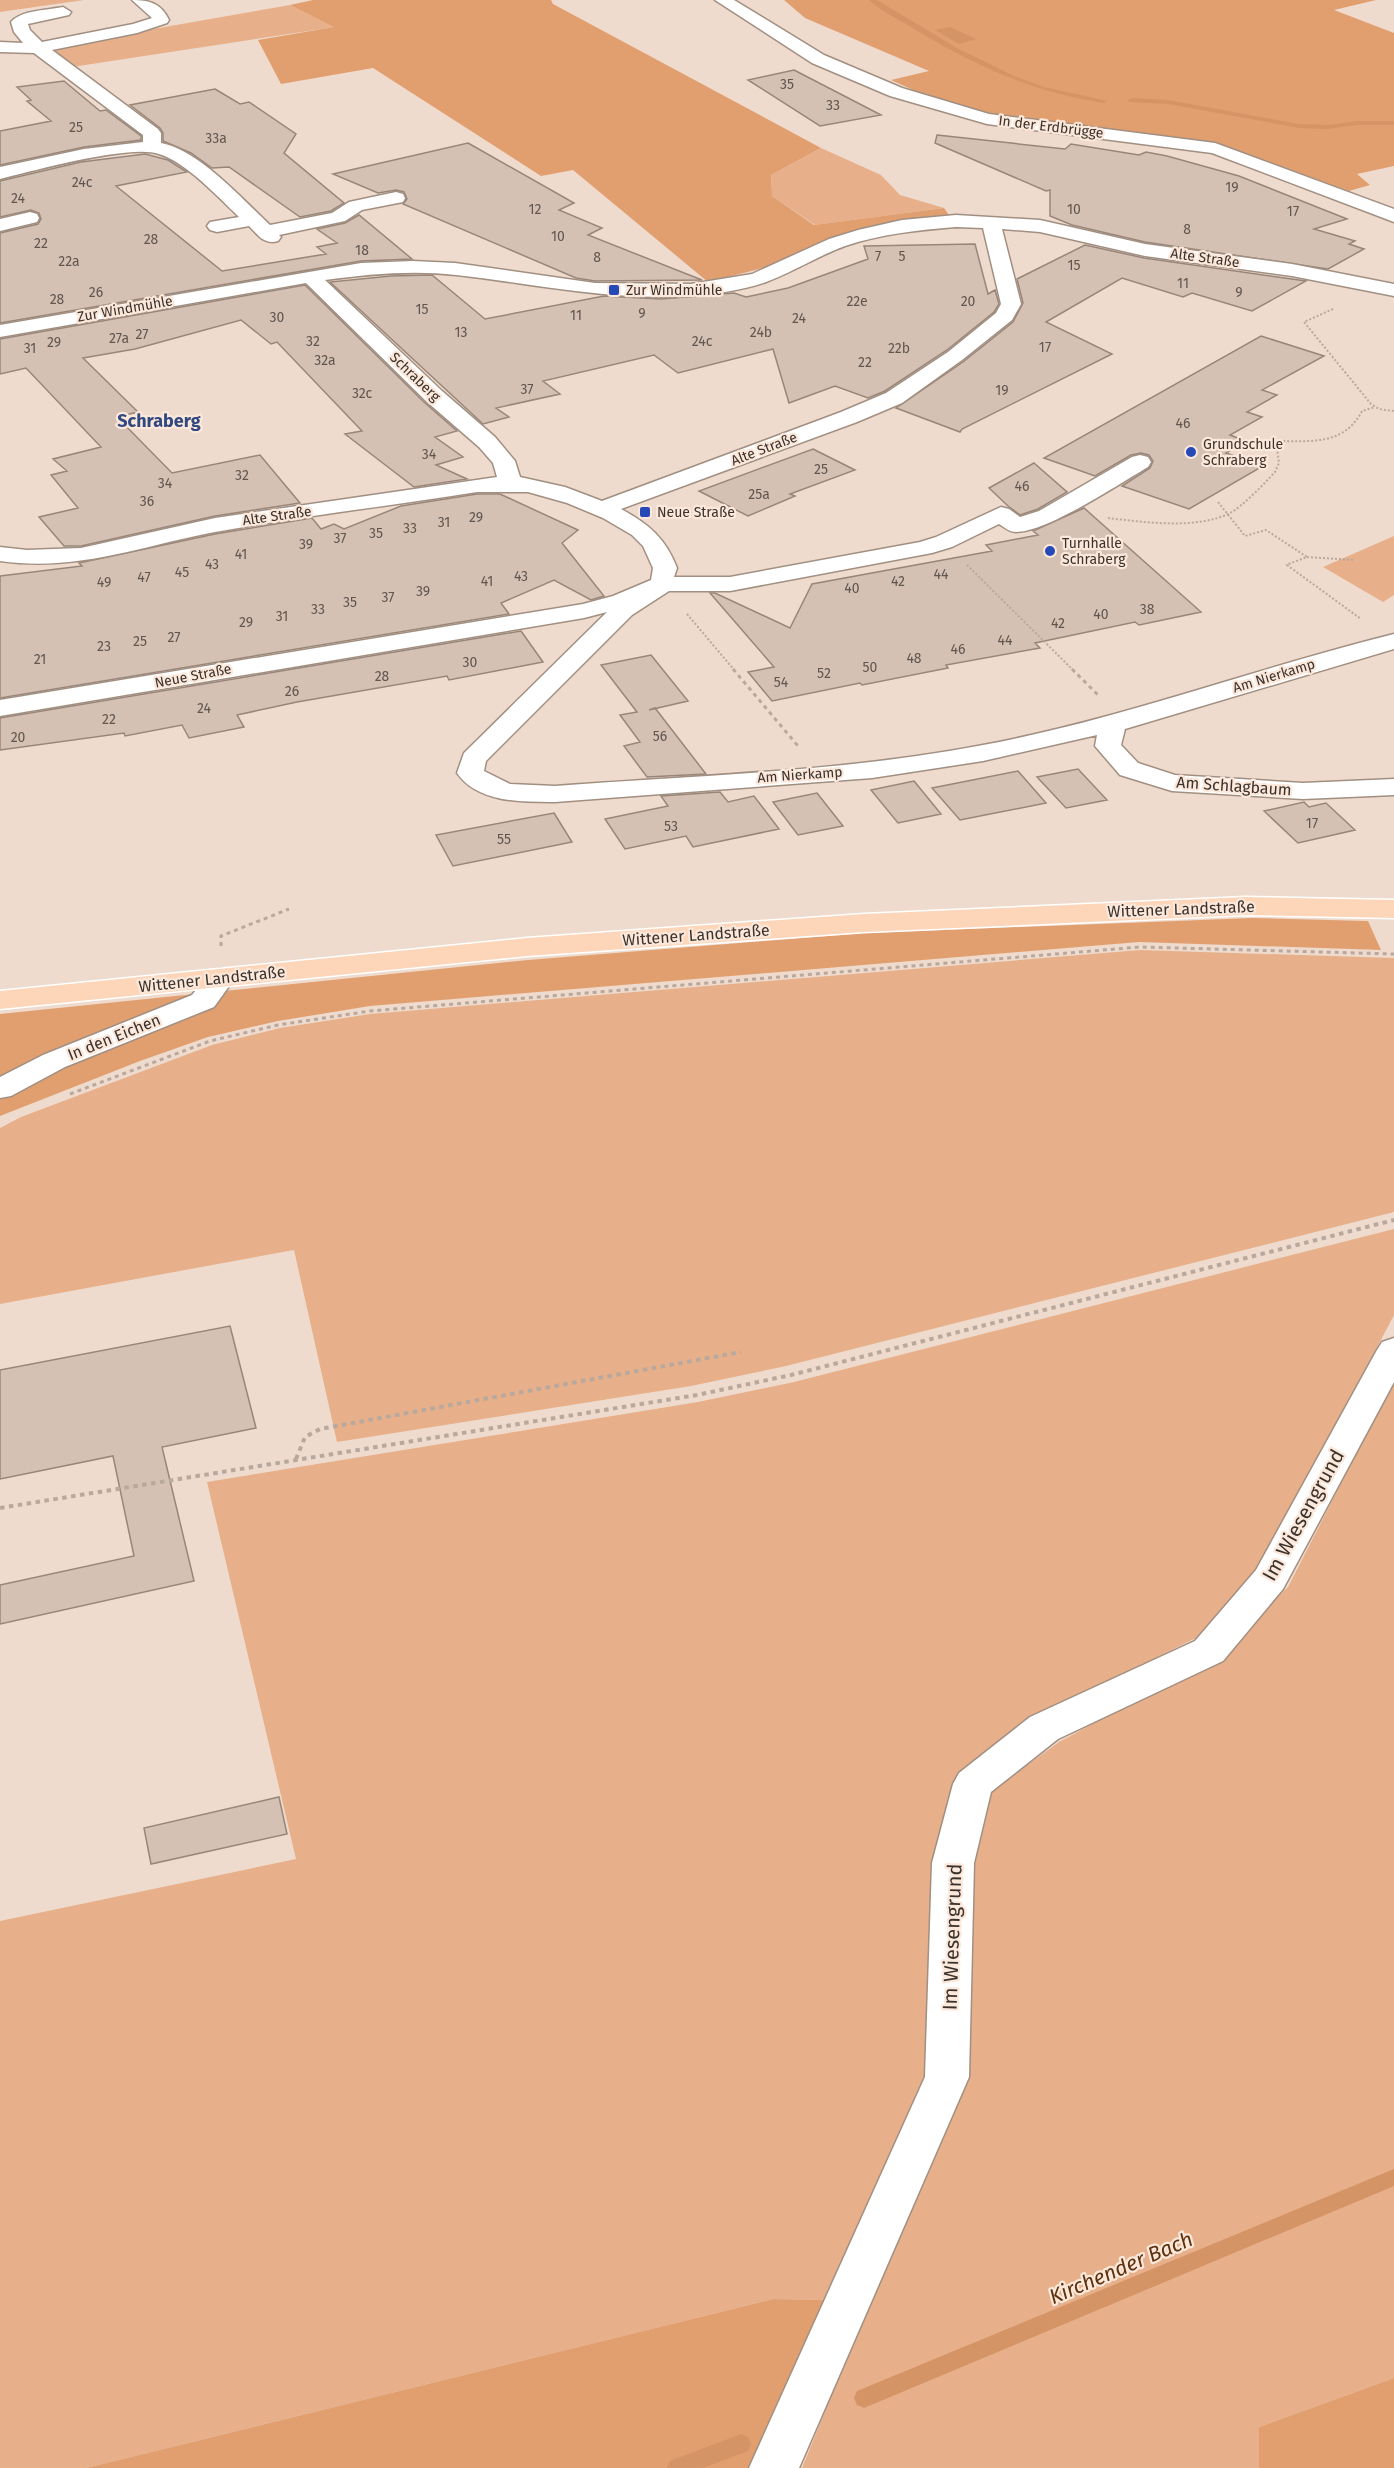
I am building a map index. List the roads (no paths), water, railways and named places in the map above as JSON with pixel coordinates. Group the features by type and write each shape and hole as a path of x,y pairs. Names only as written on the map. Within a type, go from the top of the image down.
{"main road":[{"name":"Wittener Landstraße","path":"0,1000 527,947 864,923 1246,906 1394,909"}],"street":[{"path":"0,47 38,48 137,28 160,20 158,14 140,0"},
{"name":"In der Erdbrügge","path":"723,0 819,59 896,92 987,119 1215,148 1394,216"},
{"path":"63,12 33,16 20,22 22,32 38,48 152,133 152,147"},
{"path":"0,173 132,147 152,147 178,157 224,193 263,229"},
{"path":"217,226 263,229 338,217 356,206 396,198"},
{"path":"0,225 30,218"},
{"name":"Zur Windmühle","path":"0,332 310,276 361,269 413,267 466,270 596,289 691,290 759,278 836,243 876,231 937,222 991,222"},
{"name":"Alte Straße","path":"0,554 38,559 74,556 217,525 477,485 510,483 554,491 602,509 885,401 955,356 1005,316 1011,304 991,222 1040,225 1145,250 1292,270 1394,290"},
{"name":"Schraberg","path":"310,276 434,396 487,442 504,461 510,483"},
{"name":"Neue Straße","path":"0,708 584,611 622,601 664,583 730,584 944,542 1001,514 1016,525 1032,522 1060,509 1140,462"},
{"path":"602,509 633,524 650,538 665,568 662,576 664,583"},
{"name":"Am Nierkamp","path":"664,583 622,610 473,759 470,773 487,787 525,794 591,792 872,770 983,753 1113,724 1393,641"},
{"name":"Am Schlagbaum","path":"1113,724 1108,746 1129,769 1172,783 1303,790 1394,787"},
{"name":"In den Eichen","path":"0,1089 54,1061 203,1001 220,978"},
{"name":"Im Wiesengrund","path":"774,2468 947,2077 953,1863 973,1784 1044,1728 1209,1652 1270,1579 1394,1350"}],"waterway":[{"path":"872,0 954,49 1012,77 1042,88 1104,101"},
{"path":"1132,100 1168,102 1299,126 1328,127 1357,123 1394,123"},
{"name":"Kirchender Bach","path":"864,2398 1394,2177"},
{"name":"Kirchender Bach","path":"677,2468 741,2444"}],"place":[{"name":"Zur Windmühle","path":"614,290"},
{"name":"Grundschule Schraberg","path":"1191,452"},
{"name":"Neue Straße","path":"645,512"},
{"name":"Turnhalle Schraberg","path":"1050,551"}],"district":[{"name":"Schraberg","path":"159,421"}]}
